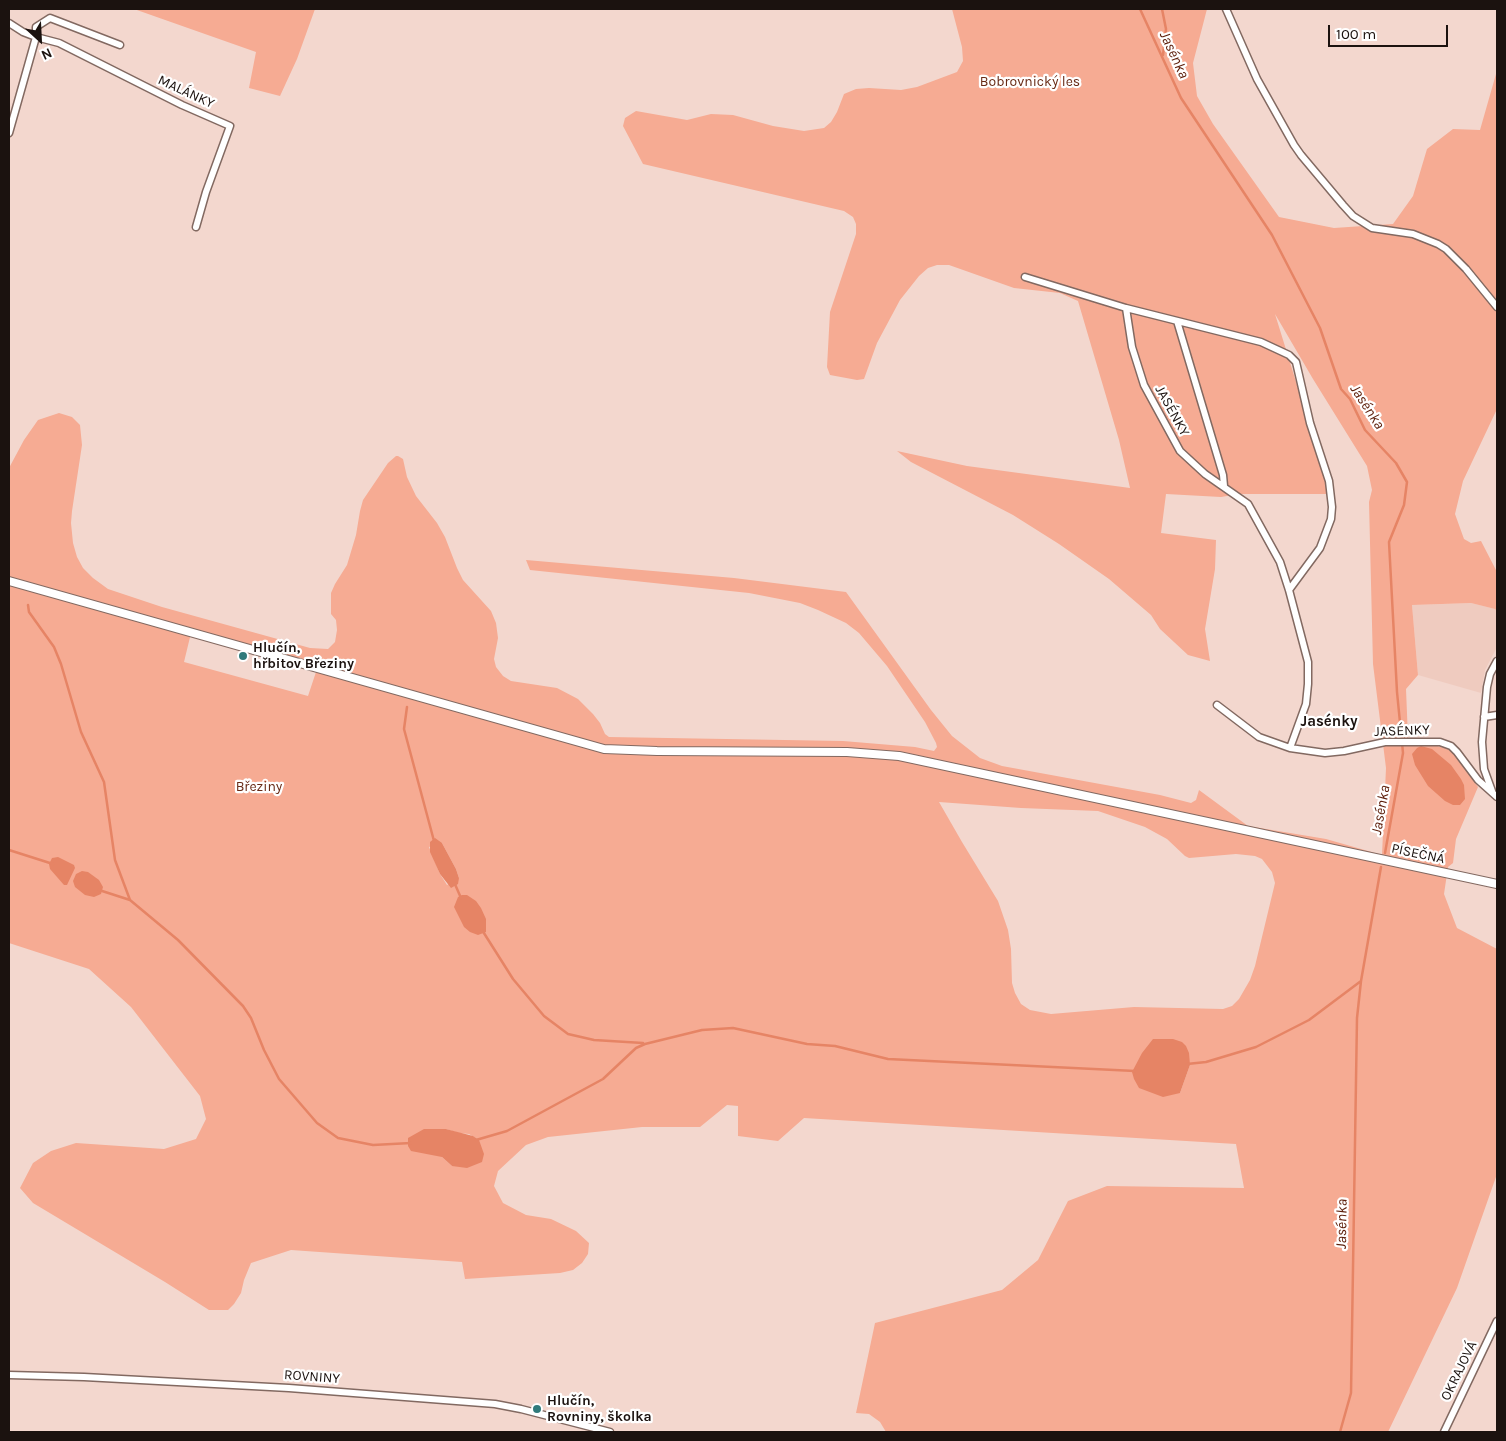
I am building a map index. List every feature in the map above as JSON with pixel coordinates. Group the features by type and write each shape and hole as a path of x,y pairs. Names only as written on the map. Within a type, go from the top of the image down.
{"street":[{"path":"1226,9 1257,79 1294,145 1310,167 1353,216 1372,228 1413,234 1446,249 1466,269 1497,307"},
{"path":"9,133 36,37 36,27 50,18 120,44"},
{"name":"MALÁNKY","path":"9,23 23,32 59,43 174,101 230,126 206,192 196,227"},
{"path":"1026,277 1126,308 1261,342 1289,354 1296,362 1310,423 1329,481 1332,507 1331,519 1320,548 1290,590"},
{"name":"JASÉNKY","path":"1126,308 1132,347 1144,385 1180,451 1204,474 1248,504 1280,562 1290,590 1309,670 1306,704 1290,748"},
{"path":"1177,321 1223,475 1224,486"},
{"name":"PÍSEČNÁ","path":"9,581 604,749 847,752 888,755 1497,884"},
{"name":"JASÉNKY","path":"1496,796 1484,769 1482,742 1487,688 1490,674 1497,661"},
{"name":"JASÉNKY","path":"1217,705 1259,737 1290,748 1325,753 1385,742 1440,742 1451,746 1478,780 1496,796"},
{"path":"1484,716 1497,715"},
{"name":"OKRAJOVÁ","path":"1444,1432 1497,1321"},
{"name":"ROVNINY","path":"9,1375 290,1388 495,1404 610,1432"}],"shaded area":[{"path":"1471,603 1497,611 1497,647 1485,670 1481,693 1418,675 1412,605"},
{"path":"1421,746 1432,749 1451,765 1461,779 1464,785 1465,799 1460,805 1453,805 1445,801 1428,786 1415,765 1412,754"},
{"path":"435,838 442,843 459,878 458,884 451,888 440,874 430,852 430,842"},
{"path":"58,857 74,865 75,868 67,885 64,885 50,869 49,864 52,858"},
{"path":"82,871 88,872 99,880 103,887 101,894 94,897 85,895 75,887 73,881 76,874"},
{"path":"467,895 476,901 481,908 486,919 486,932 478,935 464,927 454,907 458,897"},
{"path":"1153,1039 1173,1039 1182,1042 1186,1046 1190,1065 1180,1093 1163,1097 1139,1088 1134,1079 1132,1072 1142,1053"},
{"path":"424,1129 446,1129 473,1136 479,1140 484,1154 482,1162 467,1168 452,1166 442,1157 411,1151 408,1146 408,1138"}],"green space":[{"path":"134,9 315,9 297,59 280,96 249,88 256,52"},
{"path":"952,9 1207,9 1193,63 1197,96 1213,124 1279,217 1334,228 1393,224 1413,196 1427,149 1453,129 1480,130 1497,73 1497,409 1463,481 1455,514 1464,539 1471,543 1481,541 1497,572 1497,611 1471,603 1412,605 1418,675 1406,689 1408,738 1452,750 1478,787 1456,839 1453,863 1448,867 1444,894 1457,928 1497,949 1497,1174 1457,1288 1388,1432 886,1432 880,1422 869,1414 856,1413 875,1323 1002,1290 1038,1260 1068,1201 1107,1186 1244,1188 1236,1144 804,1118 778,1141 738,1136 738,1106 727,1105 700,1127 642,1127 548,1137 526,1145 498,1171 494,1186 503,1203 526,1215 551,1219 576,1231 589,1243 588,1254 582,1263 573,1270 560,1273 465,1279 462,1262 291,1250 251,1263 241,1293 228,1310 209,1310 33,1203 20,1188 33,1163 51,1151 76,1143 164,1149 196,1139 206,1119 200,1096 131,1007 89,969 9,943 9,468 24,440 38,420 59,413 72,417 80,425 82,445 71,523 73,543 83,568 108,589 162,607 310,648 328,649 335,642 337,630 336,620 331,614 331,593 347,565 356,535 363,500 388,463 398,456 403,459 407,477 416,496 437,523 445,537 463,580 491,611 496,623 498,638 494,659 496,667 503,676 511,681 557,688 578,699 593,714 605,734 609,737 843,741 915,747 934,751 937,747 925,722 887,666 859,633 846,623 818,610 800,603 749,593 530,570 526,560 734,578 846,592 931,710 952,736 980,758 1002,766 1160,795 1191,803 1196,800 1199,790 1248,826 1326,839 1382,855 1386,768 1373,664 1369,502 1372,490 1367,466 1275,314 1327,482 1328,494 1239,494 1221,497 1166,494 1161,533 1216,540 1215,569 1205,629 1210,661 1188,655 1160,629 1151,615 1109,579 1059,544 1013,515 911,462 897,451 967,466 1130,488 1119,440 1078,301 1060,293 1014,288 949,265 937,265 928,268 919,276 900,300 877,343 864,379 857,380 830,375 827,367 830,312 856,234 856,224 853,217 844,211 643,164 623,126 625,118 636,111 687,120 711,114 733,115 773,126 804,131 824,128 831,122 837,112 844,94 856,89 901,90 917,87 957,72 963,61 962,47","holes":["191,633 317,669 308,696 184,662","939,802 1098,811 1145,827 1167,839 1189,858 1236,854 1255,856 1262,859 1272,872 1275,883 1250,980 1239,999 1232,1006 1223,1009 1134,1007 1051,1014 1030,1010 1021,1004 1012,983 1011,949 1008,930 998,901","442,843 459,878 447,885 440,874 429,847","1153,1039 1162,1039 1190,1065 1180,1093","446,1129 469,1134 479,1140 452,1166 442,1157"]}],"waterway":[{"name":"Jasénka","path":"1140,9 1181,98 1272,235 1320,328 1341,389 1350,399 1365,430 1396,463 1407,482 1404,505 1389,542 1397,692 1403,753 1385,853"},
{"path":"1162,9 1166,29 1163,55"},
{"path":"28,605 29,612 54,647 61,664 81,732 104,782 115,860 130,900"},
{"path":"407,707 404,729 434,841"},
{"path":"9,850 53,864"},
{"name":"Jasénka","path":"1340,1432 1351,1393 1357,1018 1361,981 1381,867"},
{"path":"454,882 461,898"},
{"path":"99,890 130,900 178,940 243,1006 251,1018 264,1050 279,1079 317,1123 338,1138 373,1145 411,1143"},
{"path":"482,930 513,979 544,1016 568,1034 594,1040 643,1043"},
{"path":"1187,1064 1206,1062 1256,1047 1309,1020 1361,981"},
{"path":"476,1140 507,1131 603,1079 636,1048 702,1030 733,1028 807,1044 835,1046 888,1059 1135,1071"}],"place":[{"name":"Hlučín, hřbitov Březiny","path":"243,656"},
{"name":"Hlučín, Rovniny, školka","path":"537,1409"}],"district":[{"name":"Jasénky","path":"1329,722"}],"park label":[{"name":"Bobrovnický les","path":"1030,82"},
{"name":"Březiny","path":"259,787"}]}
